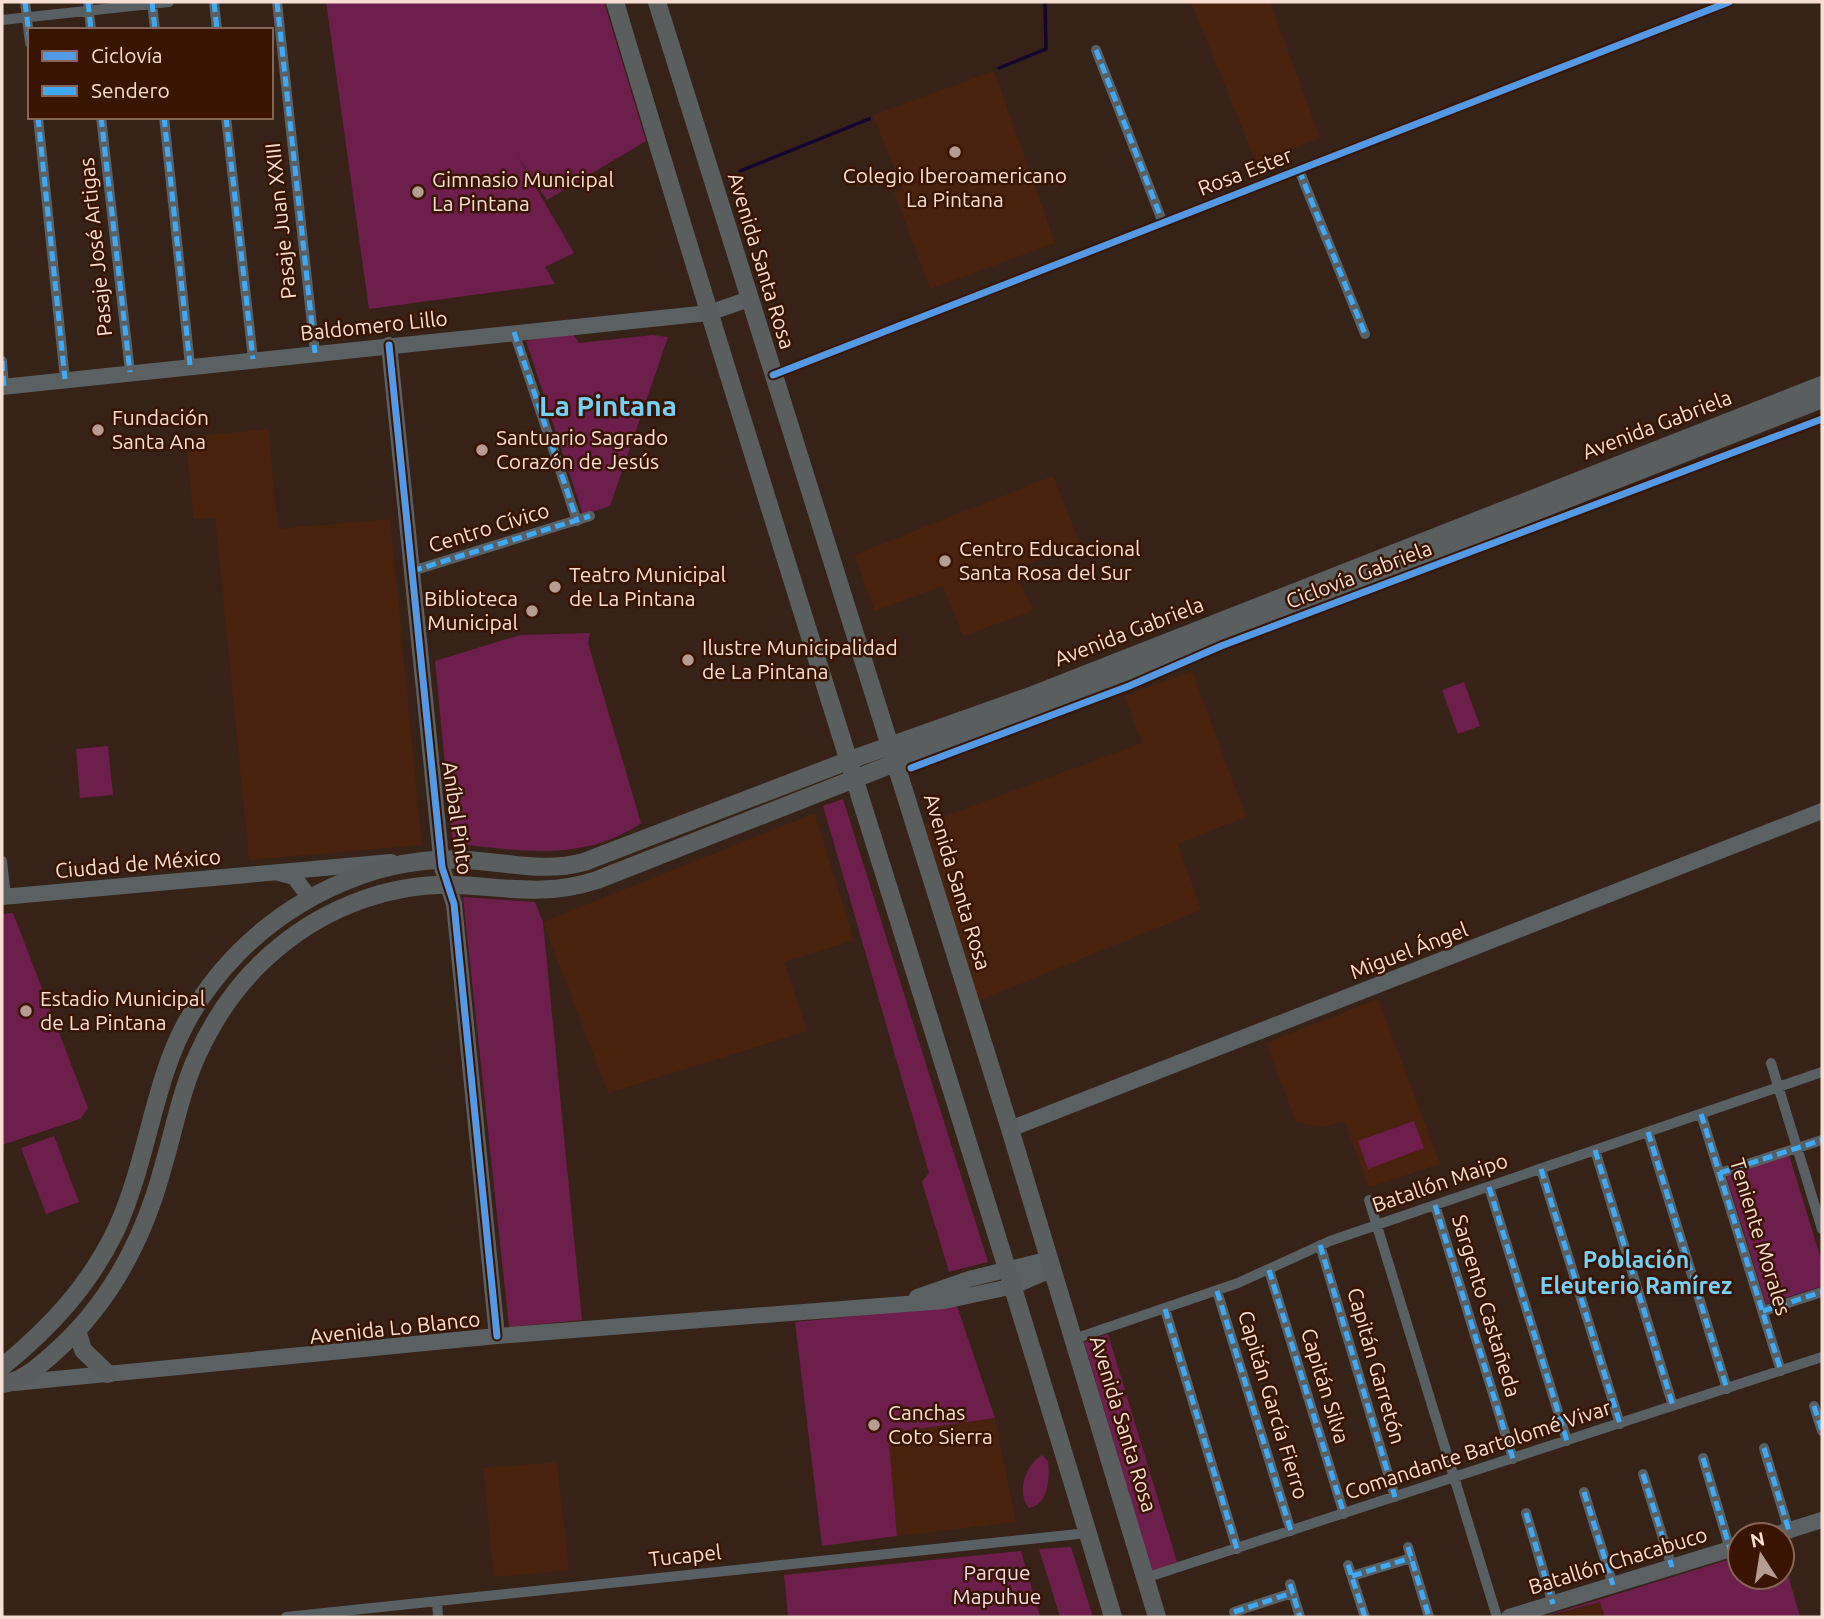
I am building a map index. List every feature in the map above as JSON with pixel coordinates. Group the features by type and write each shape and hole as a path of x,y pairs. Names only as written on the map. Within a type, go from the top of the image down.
{"main road":[{"path":"615,2 709,313 1012,1278 1113,1617"},
{"name":"Avenida Santa Rosa","path":"657,2 1052,1264 1157,1617"},
{"name":"Avenida Gabriela","path":"2,1367 28,1346 70,1303 105,1251 128,1200 172,1053 200,1000 227,964 250,941 310,898 356,877 408,863 441,859 544,868 584,863 850,760 1033,695 1822,385"},
{"name":"Avenida Gabriela","path":"8,1384 48,1358 77,1330 110,1289 149,1213 188,1078 221,1011 267,957 296,934 330,914 393,891 447,885 541,891 576,886 897,764 1822,400"},
{"path":"310,898 317,907 330,914"},
{"path":"147,1135 170,1141"},
{"path":"77,1330 83,1350 108,1374"}],"street":[{"path":"25,2 28,28"},
{"path":"2,20 88,6 169,2"},
{"path":"214,2 217,28"},
{"name":"Pasaje Juan XXIII","path":"277,2 315,353"},
{"name":"Rosa Ester","path":"773,375 1728,2"},
{"path":"152,3 155,28"},
{"path":"88,6 91,28"},
{"path":"1096,50 1163,222"},
{"path":"38,119 65,379"},
{"name":"Pasaje José Artigas","path":"101,119 130,372"},
{"path":"164,119 190,365"},
{"path":"226,119 253,359"},
{"path":"1299,170 1365,334"},
{"name":"Baldomero Lillo","path":"3,387 190,365 709,313 749,299"},
{"name":"Centro Cívico","path":"514,332 577,521"},
{"name":"Aníbal Pinto","path":"389,345 441,859 454,904 497,1336"},
{"path":"2,361 3,387"},
{"name":"Centro Cívico","path":"412,571 590,516"},
{"name":"Miguel Ángel","path":"1010,1129 1822,811"},
{"path":"2,861 4,897"},
{"name":"Ciudad de México","path":"4,897 363,863 408,863"},
{"path":"279,873 294,877 310,898"},
{"path":"1771,1063 1822,1228"},
{"name":"Batallón Maipo","path":"1074,1339 1217,1291 1320,1245 1822,1072"},
{"name":"Teniente Morales","path":"1701,1114 1782,1371"},
{"path":"1648,1132 1727,1389"},
{"path":"1720,1173 1822,1140"},
{"path":"1595,1150 1673,1406"},
{"path":"1541,1169 1620,1424"},
{"path":"1489,1187 1567,1441"},
{"path":"1369,1200 1497,1617"},
{"name":"Sargento Castañeda","path":"1435,1205 1513,1459"},
{"name":"Capitán Garretón","path":"1320,1245 1395,1497"},
{"name":"Avenida Lo Blanco","path":"8,1384 497,1336 894,1303 1012,1278 1052,1264"},
{"name":"Capitán Silva","path":"1269,1270 1344,1514"},
{"name":"Capitán García Fierro","path":"1217,1291 1291,1531"},
{"path":"1763,1311 1822,1292"},
{"path":"1165,1309 1237,1549"},
{"name":"Comandante Bartolomé Vivar","path":"1145,1578 1822,1357"},
{"path":"1814,1406 1822,1431"},
{"path":"1764,1448 1779,1521"},
{"path":"1703,1458 1726,1522"},
{"path":"1643,1474 1672,1567"},
{"path":"1584,1492 1613,1585"},
{"path":"1526,1513 1553,1604"},
{"path":"1796,1528 1822,1520"},
{"name":"Tucapel","path":"286,1617 1088,1533"},
{"name":"Batallón Chacabuco","path":"1509,1617 1726,1550"},
{"path":"1364,1617 1350,1570 1410,1553 1429,1617"},
{"path":"1233,1611 1291,1589 1300,1617"},
{"path":"437,1601 438,1617"}],"shaded area":[{"path":"1191,2 1270,2 1320,138 1256,162"},
{"name":"Colegio Iberoamericano La Pintana","path":"994,71 1055,243 930,289 894,192 902,188 873,115"},
{"path":"268,429 278,529 390,519 422,845 249,860 215,518 194,519 185,437"},
{"name":"Centro Educacional Santa Rosa del Sur","path":"1053,476 1081,546 1014,568 1033,611 963,636 943,586 875,611 854,555"},
{"path":"1192,671 1246,817 1178,844 1201,910 978,1001 924,824 1142,743 1124,696"},
{"path":"815,815 854,940 784,962 807,1031 608,1093 543,922"},
{"path":"1378,999 1440,1164 1369,1187 1344,1121 1323,1127 1296,1122 1266,1043"},
{"path":"995,1418 1016,1522 897,1536 887,1433"},
{"path":"557,1462 569,1570 494,1577 483,1468"},
{"path":"1600,1602 1605,1617 1549,1617"}],"green space":[{"path":"326,2 604,2 646,141 547,200 518,157 574,253 545,267 555,284 369,309"},
{"path":"572,332 579,343 653,335 668,337 610,506 583,515 526,341"},
{"path":"590,633 588,643 641,823 598,844 575,849 529,851 458,844 453,847 435,661 520,635"},
{"path":"1464,682 1480,726 1458,734 1442,690"},
{"path":"108,746 113,795 80,798 76,749"},
{"path":"843,799 988,1262 949,1272 922,1182 929,1173 823,806"},
{"path":"463,897 535,902 543,922 582,1320 509,1327"},
{"name":"Estadio Municipal de La Pintana","path":"13,913 88,1108 80,1119 2,1145 2,914"},
{"path":"1414,1121 1424,1148 1368,1169 1358,1141"},
{"path":"54,1136 79,1202 46,1214 21,1148"},
{"path":"1789,1155 1822,1262 1822,1286 1766,1304 1726,1175"},
{"name":"Canchas Coto Sierra","path":"957,1306 995,1418 888,1433 897,1536 822,1546 795,1322"},
{"path":"1108,1334 1177,1562 1152,1571 1084,1342"},
{"path":"1042,1455 1048,1461 1047,1489 1041,1501 1029,1508 1023,1495 1024,1480 1031,1465"},
{"path":"1071,1547 1093,1617 1060,1617 1039,1549"},
{"name":"Parque Mapuhue","path":"1021,1551 1040,1617 788,1617 784,1575"},
{"path":"1726,1560 1726,1591 1793,1591 1800,1617 1605,1617 1600,1602 1543,1617"}],"waterway":[{"path":"999,68 1046,49 1045,2"},
{"path":"740,171 869,119"}],"marked path":[{"path":"25,2 28,28"},
{"path":"88,2 91,28"},
{"path":"152,2 155,28"},
{"path":"214,2 217,28"},
{"path":"277,2 315,353"},
{"path":"1096,50 1163,223"},
{"path":"38,119 65,379"},
{"path":"101,119 130,372"},
{"path":"164,119 190,365"},
{"path":"226,119 253,359"},
{"path":"1299,170 1365,334"},
{"path":"514,332 577,521"},
{"path":"2,361 4,387"},
{"path":"412,571 590,516"},
{"path":"1701,1114 1781,1371"},
{"path":"1648,1132 1727,1389"},
{"path":"1720,1173 1822,1140"},
{"path":"1595,1150 1673,1406"},
{"path":"1541,1169 1620,1424"},
{"path":"1489,1187 1567,1441"},
{"path":"1435,1205 1513,1459"},
{"path":"1320,1245 1395,1497"},
{"path":"1269,1270 1344,1514"},
{"path":"1217,1291 1291,1531"},
{"path":"1763,1311 1822,1292"},
{"path":"1165,1309 1237,1549"},
{"path":"1814,1406 1822,1431"},
{"path":"1764,1448 1786,1521"},
{"path":"1703,1458 1726,1536"},
{"path":"1643,1474 1672,1567"},
{"path":"1584,1492 1613,1585"},
{"path":"1526,1513 1553,1604"},
{"path":"1408,1547 1429,1617"},
{"path":"1352,1576 1411,1558"},
{"path":"1348,1565 1365,1617"},
{"path":"1290,1584 1300,1617"},
{"path":"1234,1612 1292,1593"}],"cycle path":[{"path":"773,375 1729,2"},
{"path":"389,345 442,867 454,904 497,1336"},
{"name":"Ciclovía Gabriela","path":"911,768 1129,686 1221,646 1822,419"}],"place":[{"name":"Colegio Iberoamericano La Pintana","path":"955,152"},
{"name":"Gimnasio Municipal La Pintana","path":"418,192"},
{"name":"Fundación Santa Ana","path":"98,430"},
{"name":"Santuario Sagrado Corazón de Jesús","path":"482,450"},
{"name":"Centro Educacional Santa Rosa del Sur","path":"945,561"},
{"name":"Teatro Municipal de La Pintana","path":"555,587"},
{"name":"Biblioteca Municipal","path":"532,611"},
{"name":"Ilustre Municipalidad de La Pintana","path":"688,660"},
{"name":"Estadio Municipal de La Pintana","path":"26,1011"},
{"name":"Canchas Coto Sierra","path":"874,1425"}],"district":[{"name":"La Pintana","path":"608,406"},
{"name":"Población Eleuterio Ramírez","path":"1636,1273"}]}
